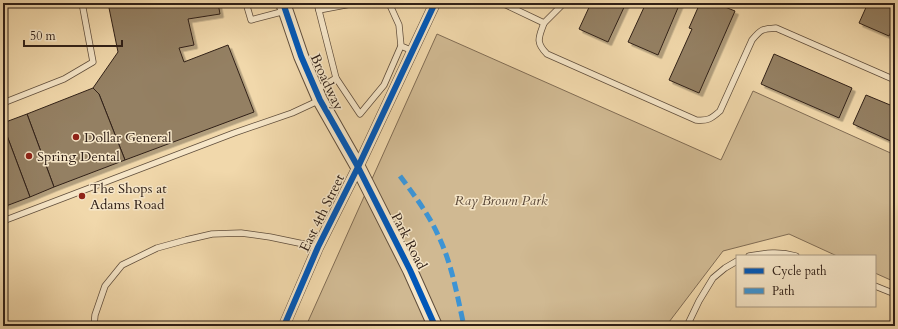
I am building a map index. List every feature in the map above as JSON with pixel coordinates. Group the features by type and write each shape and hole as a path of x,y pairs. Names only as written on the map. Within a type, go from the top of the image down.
{"street":[{"name":"East 4th Street","path":"284,326 318,247 358,168 435,3"},
{"name":"Broadway","path":"287,6 301,56 318,95 358,168"},
{"name":"Park Road","path":"358,168 410,270 435,326"}],"lane":[{"path":"3,103 64,78 93,62 82,3"},
{"path":"246,3 251,20 287,6"},
{"path":"317,3 336,78 360,114 384,85 401,46 399,25 389,3"},
{"path":"318,10 356,3"},
{"path":"502,3 544,23"},
{"path":"562,3 561,6 544,23 539,36 539,43 547,54 696,120 705,121 714,117 720,111 752,40 759,31 766,28 776,28 895,80"},
{"path":"401,46 413,51"},
{"path":"3,221 234,133 292,113 318,95 336,78"},
{"path":"94,326 95,315 105,286 122,265 157,248 212,234 241,233 270,237 318,247"},
{"path":"754,255 768,252 793,255"},
{"path":"687,326 699,301 713,278 724,268 736,262"},
{"path":"876,286 895,294"}],"green space":[{"name":"Ray Brown Park","path":"437,34 721,160 753,91 895,155 895,282 876,273 876,255 835,255 789,234 723,251 666,326 306,326"}],"building":[{"path":"108,3 218,3 220,14 188,19 194,45 179,48 184,62 228,45 254,112 125,160 99,94 93,88 118,52"},
{"path":"591,3 626,3 608,42 579,29"},
{"path":"646,3 680,3 658,55 628,42"},
{"path":"700,3 715,3 735,11 699,93 669,80 692,29 689,28"},
{"path":"868,3 895,3 895,23 889,36 859,23"},
{"path":"774,54 852,88 839,118 761,84"},
{"name":"Dollar General","path":"93,88 99,94 125,160 54,187 27,114"},
{"path":"866,95 895,107 895,143 853,124"},
{"name":"Spring Dental","path":"27,114 54,187 30,197 3,125 3,123"},
{"path":"3,125 30,197 6,206 3,199"}],"marked path":[{"path":"400,176 416,197 434,227 443,246 454,280 464,326"}],"cycle path":[{"path":"283,3 301,56 320,100 358,167 410,270 435,326"},
{"path":"284,326 318,247 358,167 435,3"}],"place":[{"name":"Dollar General","path":"76,137"},
{"name":"Spring Dental","path":"29,156"},
{"name":"The Shops at Adams Road","path":"82,196"}]}
